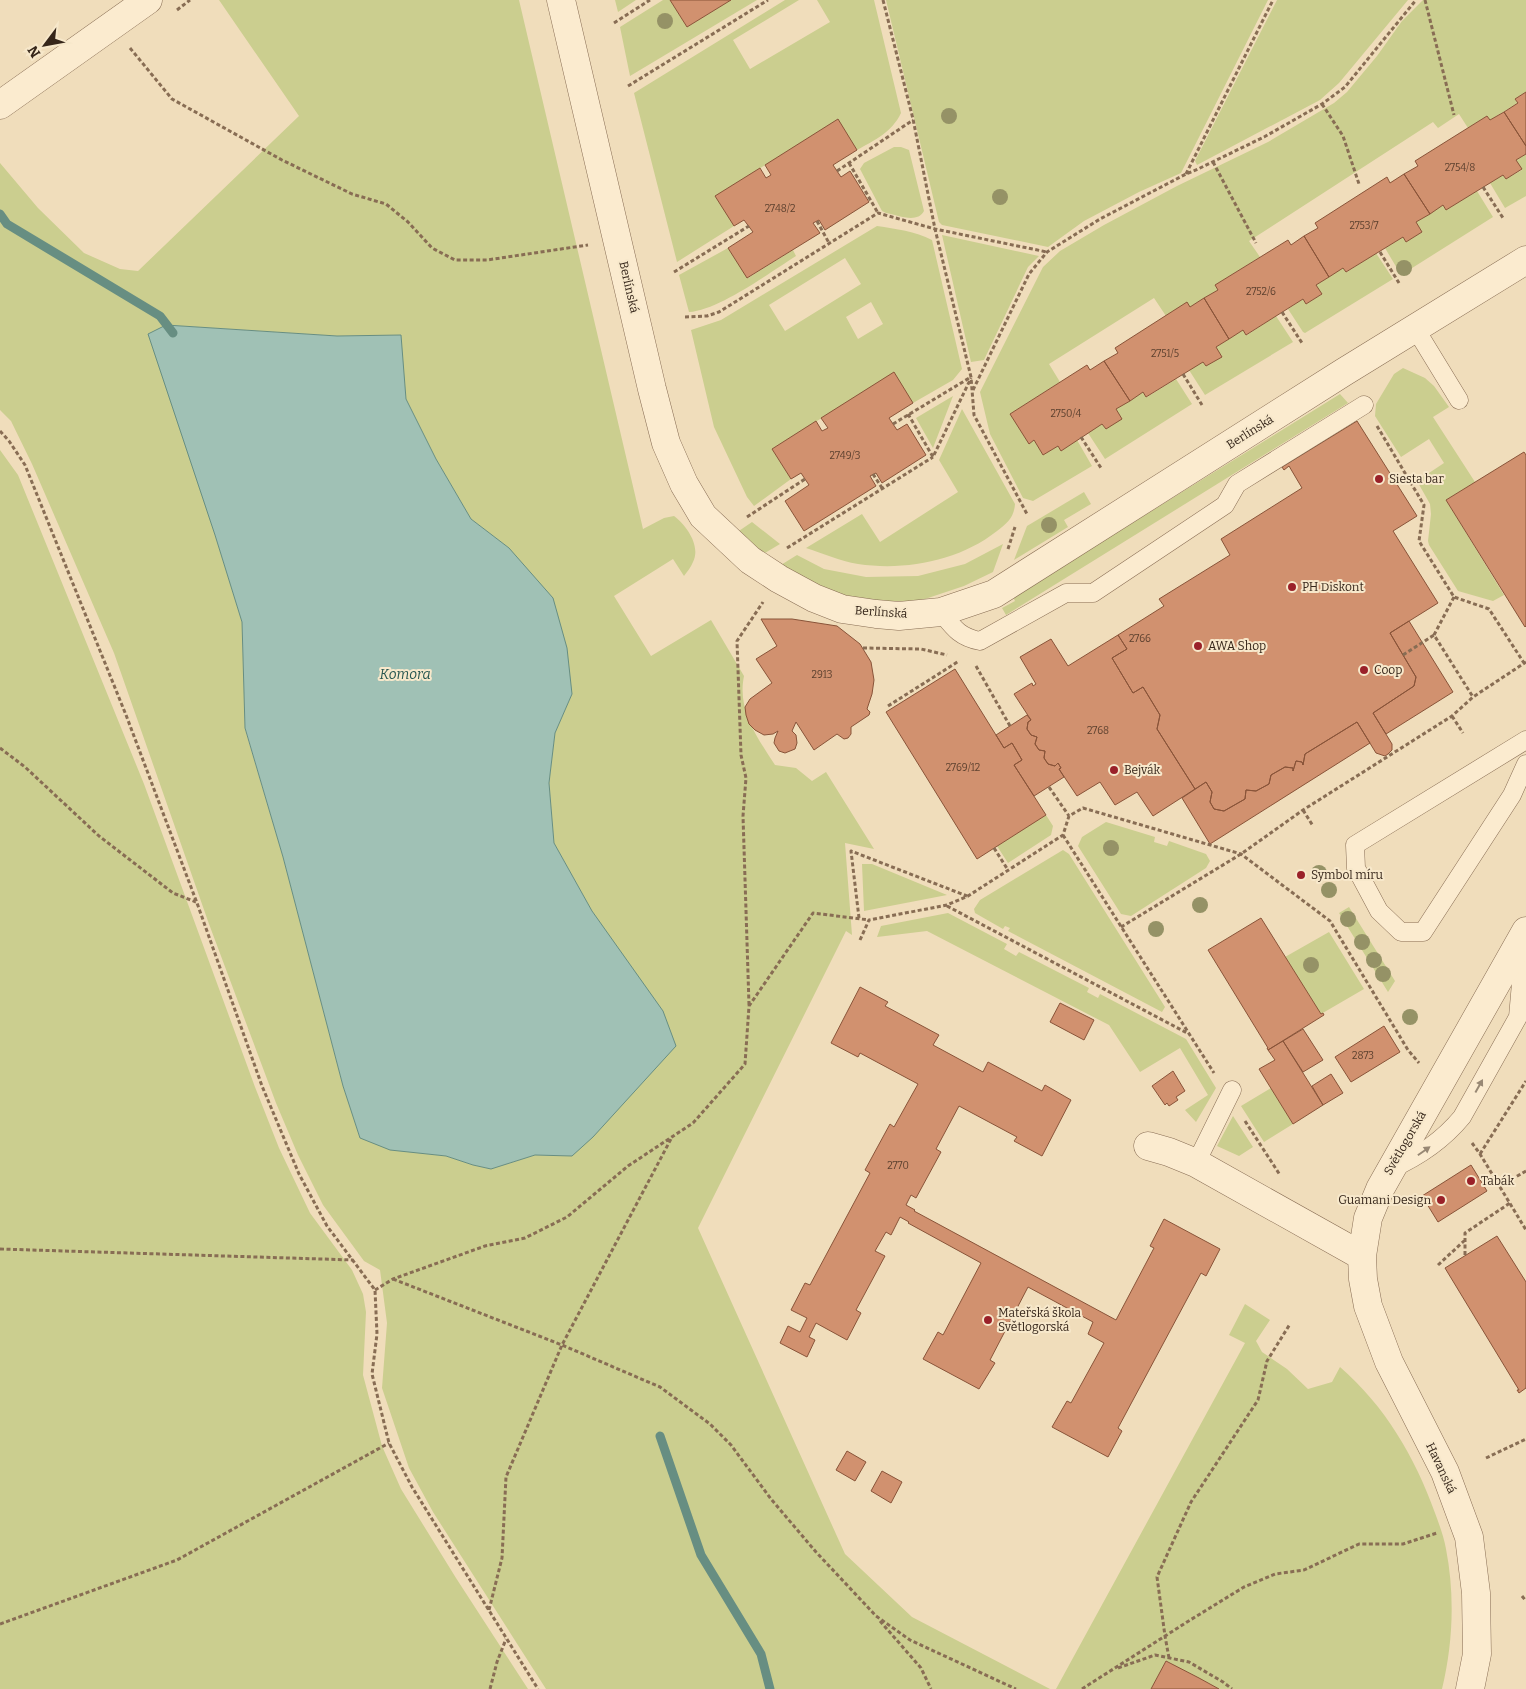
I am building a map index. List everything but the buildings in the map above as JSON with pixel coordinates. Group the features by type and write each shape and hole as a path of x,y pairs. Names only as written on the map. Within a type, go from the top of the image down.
{"street":[{"path":"0,105 148,0"},
{"name":"Berlínská","path":"561,0 652,389 666,442 684,484 703,516 750,560 814,598 842,609 899,616 941,612 994,594 1526,260"},
{"name":"Světlogorská","path":"1362,1256 1368,1218 1390,1169 1521,940"},
{"path":"1148,1146 1196,1162 1362,1256"},
{"name":"Havanská","path":"1362,1256 1363,1279 1368,1306 1376,1332 1389,1362 1445,1472 1469,1537 1476,1593 1477,1654 1470,1689"}],"lane":[{"path":"1415,328 1459,400"},
{"path":"941,612 958,633 968,639 980,641 1066,593 1093,593 1225,505 1238,484 1364,405"},
{"path":"1526,740 1356,845 1356,868 1379,911 1401,932 1423,932 1512,795 1526,764"},
{"path":"1390,1169 1425,1151 1454,1128 1462,1117 1518,1017 1521,983 1521,940"},
{"path":"1196,1162 1232,1090"}],"path":[{"path":"614,23 650,0"},
{"path":"628,86 768,0"},
{"path":"883,0 913,120 935,230 971,377 974,415 1026,514"},
{"path":"1186,174 1273,0"},
{"path":"973,390 1029,274 1047,252 1100,219 1186,174 1264,137 1322,104 1345,87 1416,0"},
{"path":"1425,0 1454,115"},
{"path":"128,46 172,99 282,160 352,194 386,204 408,222 432,248 455,260 487,260 618,241"},
{"path":"1322,104 1343,136 1359,184"},
{"path":"837,171 913,120"},
{"path":"1213,162 1256,244"},
{"path":"849,163 878,213 935,230 1047,252"},
{"path":"1483,187 1503,218"},
{"path":"685,318 707,316 719,312 878,213"},
{"path":"816,221 829,243"},
{"path":"674,272 749,226"},
{"path":"1380,252 1399,283"},
{"path":"1282,312 1302,343"},
{"path":"1183,374 1202,405"},
{"path":"893,424 971,377"},
{"path":"375,1290 393,1278 486,1246 525,1238 567,1217 628,1166 693,1123 745,1064 750,1006 743,816 746,778 741,755 737,640 769,573 882,488 932,456 971,377"},
{"path":"1121,927 1241,854 1303,810 1452,716 1473,697 1525,662 1489,609 1454,596 1419,541 1424,505 1364,405"},
{"path":"908,414 932,456"},
{"path":"0,431 10,441 25,465 126,715 197,903 262,1086 299,1174 327,1226 375,1290 377,1334 372,1374 389,1443 412,1487 538,1689"},
{"path":"1081,438 1101,468"},
{"path":"873,474 882,488"},
{"path":"722,534 805,479"},
{"path":"1006,555 1015,527"},
{"path":"1403,655 1434,635 1454,596"},
{"path":"1434,635 1473,697"},
{"path":"980,641 974,661 1010,726"},
{"path":"863,648 921,649"},
{"path":"888,706 964,658"},
{"path":"1452,716 1463,733"},
{"path":"0,748 25,766 99,836 173,893 197,903"},
{"path":"1049,786 1069,816"},
{"path":"750,1006 813,913 869,920 947,905 968,896 1063,835 1069,816 1083,808 1241,854 1330,921 1408,1050 1422,1066"},
{"path":"1303,810 1313,826"},
{"path":"1063,835 1216,1076"},
{"path":"994,848 1008,870"},
{"path":"859,918 851,851 968,896"},
{"path":"947,905 1190,1034"},
{"path":"860,940 869,920"},
{"path":"1480,1154 1526,1081"},
{"path":"1243,1119 1284,1180"},
{"path":"489,1611 502,1558 506,1477 562,1345 672,1136"},
{"path":"1470,1142 1480,1154 1526,1230"},
{"path":"1500,1186 1526,1171"},
{"path":"1465,1255 1464,1233 1510,1203"},
{"path":"1438,1265 1464,1240"},
{"path":"0,1249 353,1260"},
{"path":"393,1278 562,1345 660,1387 710,1424 731,1445 771,1499 816,1552 876,1616 920,1668 931,1689"},
{"path":"1169,1658 1158,1577 1191,1502 1258,1400 1268,1361 1290,1324"},
{"path":"1486,1458 1526,1439"},
{"path":"0,1624 177,1560 389,1443"},
{"path":"1082,1689 1244,1588 1275,1574 1304,1570 1359,1544 1403,1544 1438,1533"},
{"path":"1522,1596 1526,1601"},
{"path":"876,1616 910,1640 1016,1689"},
{"path":"490,1689 506,1638"},
{"path":"1113,1669 1155,1655 1190,1662 1232,1689"}],"green space":[{"path":"219,0 519,0 643,529 664,518 674,516 688,531 695,549 693,562 684,576 673,559 614,596 651,656 711,620 744,676 743,700 746,712 755,734 775,765 796,768 812,781 826,772 874,849 845,843 852,935 846,931 698,1228 845,1554 912,1617 1050,1689 546,1689 433,1512 409,1468 382,1388 387,1323 380,1270 364,1261 323,1205 298,1155 276,1103 209,924 114,653 32,464 11,421 0,410 0,163 38,208 84,253 120,269 138,271 299,116","holes":["166,325 337,336 400,335 406,399 436,459 471,519 509,548 572,694 555,733 549,783 554,843 592,911 616,947 572,1156 535,1155 491,1169 446,1156 427,1154 360,1138 343,1086 283,857 245,729 242,622 215,535"]},
{"path":"615,0 636,0 618,12"},
{"path":"663,0 670,0 687,27 731,0 757,0 630,76 620,27"},
{"path":"785,0 799,0 733,40 750,69 830,22 817,0 874,0 901,113 888,130 857,150 837,120 716,196 734,226 677,262 634,93"},
{"path":"886,0 1268,0 1181,173 1139,192 1084,221 1048,247 942,225 939,222"},
{"path":"1277,0 1408,0 1339,83 1320,100 1197,165 1195,161"},
{"path":"1423,0 1526,0 1526,92 1515,99 1518,103 1490,120 1487,116 1468,128 1459,114 1438,128 1433,122 1249,241 1260,257 1215,285 1218,290 1190,307 1166,316 1154,298 1049,364 1060,382 1010,414 1029,443 1034,440 1043,455 1058,446 1061,451 1077,440 1092,466 1033,501 1023,498 990,434 980,392 1043,267 1060,251 1104,225 1177,186 1268,142 1334,103 1347,92 1377,56 1402,21"},
{"path":"894,147 909,150 924,211 917,217 907,218 882,211 860,169 864,163"},
{"path":"1526,154 1526,196 1505,208 1490,183 1503,175 1506,179 1522,170 1516,160"},
{"path":"1477,191 1493,217 1401,275 1385,248 1403,237 1406,242 1422,232 1416,222 1443,205 1446,210"},
{"path":"877,226 905,231 919,234 932,240 962,369 953,380 913,403 894,373 772,449 791,479 754,506 747,497 714,427 691,330 721,320","holes":["845,258 861,284 785,331 769,305","871,302 883,324 858,339 846,317"]},
{"path":"942,235 1039,256 1028,267 984,360 971,362"},
{"path":"728,248 748,278 793,250 796,256 729,298 701,310 689,312 679,275"},
{"path":"1376,253 1393,279 1305,333 1303,332 1288,309 1303,299 1306,304 1321,295 1316,285 1343,268 1347,272"},
{"path":"1276,316 1293,342 1205,395 1189,370 1203,362 1206,366 1221,357 1216,347 1243,330 1247,335"},
{"path":"1403,368 1425,378 1434,386 1449,407 1433,417 1475,482 1446,500 1504,595 1493,601 1458,591 1429,545 1430,504 1417,481 1444,463 1429,439 1401,457 1375,416 1376,404 1394,374"},
{"path":"1176,379 1192,404 1105,459 1088,433 1102,424 1106,429 1121,419 1116,409 1143,392 1147,397"},
{"path":"1340,394 1348,403 1006,615 1002,608 1015,601 1013,597"},
{"path":"953,396 933,448 916,418"},
{"path":"962,409 1015,504 1012,517 1004,525 966,550 913,565 876,566 858,564 806,548 862,514 880,542 958,492 939,460"},
{"path":"0,450 18,475 144,784 279,1148 310,1213 352,1270 363,1294 366,1312 363,1375 382,1446 401,1489 528,1689 0,1689"},
{"path":"1084,492 1091,504 1064,520 1068,527 1014,560 1027,526"},
{"path":"752,522 780,544 760,556 733,535"},
{"path":"1003,544 993,572 964,586 919,601 877,601 836,595 776,568 797,555 824,569 866,577 918,576 965,564"},
{"path":"1046,815 1053,826 1051,835 1008,863 997,846"},
{"path":"1106,822 1155,837 1154,842 1167,846 1169,841 1206,854 1210,861 1206,868 1131,916 1121,914 1078,846 1082,837"},
{"path":"1063,850 1069,854 1165,1007 1162,1012 1008,931 1010,928 1005,926 1003,929 975,913 974,909 980,900"},
{"path":"862,864 872,864 947,895 864,911"},
{"path":"1349,907 1395,981 1388,992 1339,913"},
{"path":"948,913 1007,944 1004,949 1016,956 1019,952 1089,988 1087,992 1098,998 1100,994 1186,1039 1216,1088 1196,1122 1185,1110 1208,1095 1180,1048 1140,1072 1109,1025 927,931 877,937 881,926"},
{"path":"1329,932 1364,989 1321,1014 1285,957"},
{"path":"1271,1088 1293,1124 1264,1142 1241,1106"},
{"path":"1233,1116 1253,1147 1239,1156 1217,1146"},
{"path":"1245,1304 1270,1320 1256,1341 1262,1352 1287,1369 1308,1389 1332,1382 1340,1367 1371,1398 1408,1452 1427,1492 1445,1544 1449,1566 1452,1619 1449,1655 1442,1689 1219,1689 1166,1661 1151,1689 1056,1689 1245,1343 1229,1335"}],"water":[{"name":"Komora","path":"166,325 337,336 401,335 406,399 436,459 471,519 509,548 553,598 567,648 572,694 555,733 549,783 554,843 592,911 663,1011 676,1046 593,1137 572,1156 535,1155 491,1169 446,1156 390,1150 360,1138 343,1086 283,857 245,728 242,622 148,334"}],"waterway":[{"path":"0,214 7,224 160,316 173,333"},
{"path":"660,1436 701,1555 761,1654 770,1689"}],"place":[{"name":"Siesta bar","path":"1379,479"},
{"name":"PH Diskont","path":"1292,587"},
{"name":"AWA Shop","path":"1198,646"},
{"name":"Coop","path":"1364,670"},
{"name":"Bejvák","path":"1114,770"},
{"name":"Symbol míru","path":"1301,875"},
{"name":"Tabák","path":"1471,1181"},
{"name":"Guamani Design","path":"1441,1200"},
{"name":"Mateřská škola Světlogorská","path":"988,1320"}]}
